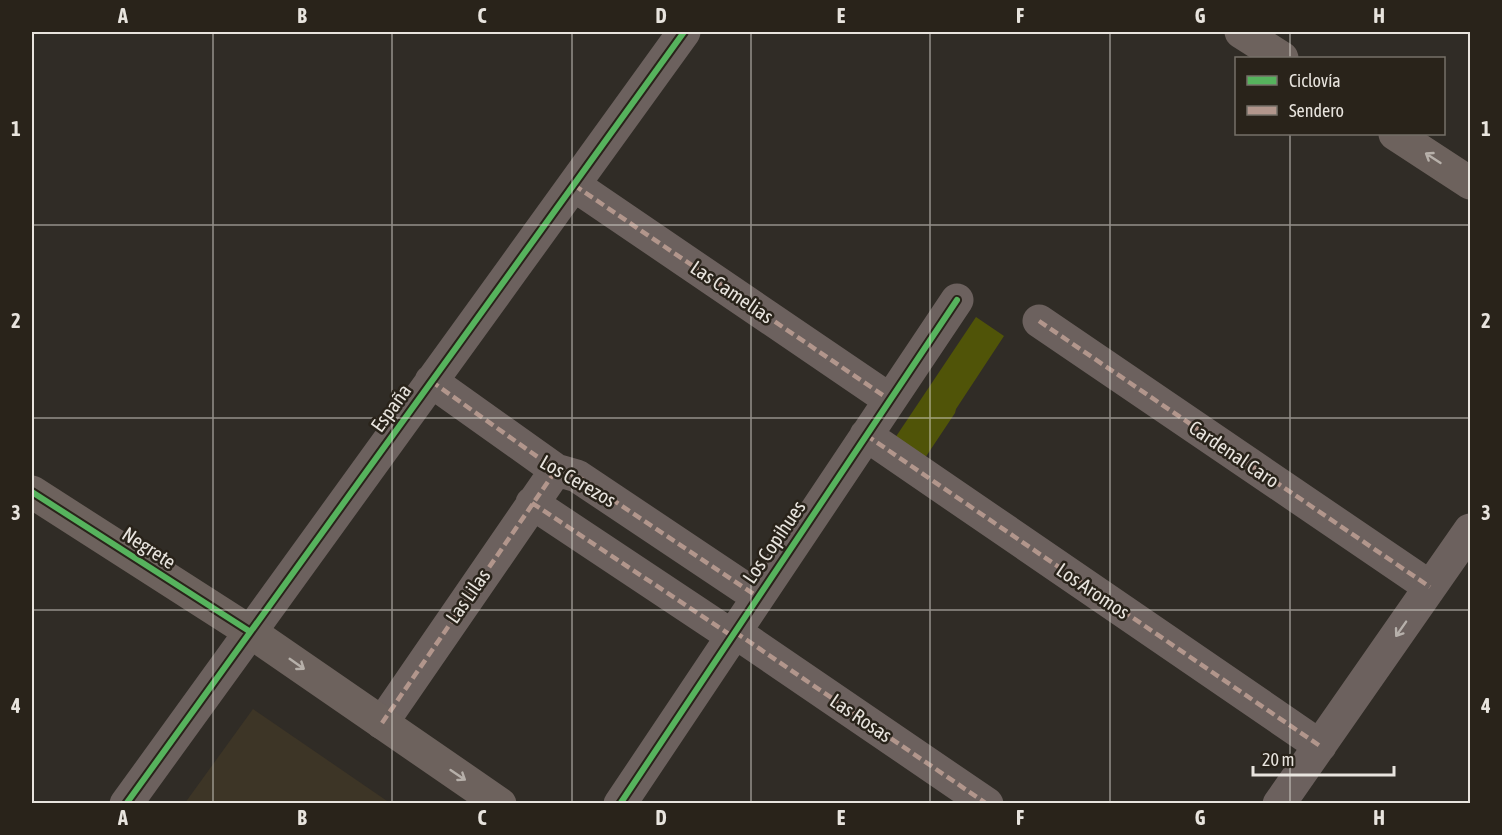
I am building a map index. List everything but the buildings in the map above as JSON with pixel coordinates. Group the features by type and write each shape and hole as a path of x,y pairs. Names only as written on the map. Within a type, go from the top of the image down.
{"main road":[{"path":"1241,32 1280,57"},
{"path":"1397,135 1470,183"},
{"name":"Negrete","path":"32,492 249,631 500,804"}],"street":[{"name":"España","path":"126,804 684,32"},
{"name":"Las Camelias","path":"574,185 890,400"},
{"name":"Los Copihues","path":"620,804 957,300"},
{"name":"Cardenal Caro","path":"1039,321 1430,587"},
{"name":"Los Cerezos","path":"431,381 556,470 577,476 758,597"},
{"name":"Los Aromos","path":"866,435 1320,746"},
{"name":"Las Lilas","path":"382,723 556,470"},
{"path":"532,503 733,634"},
{"path":"1280,804 1470,530"},
{"name":"Las Rosas","path":"733,634 987,804"}],"shaded area":[{"path":"976,317 1004,336 923,461 893,441"},
{"path":"253,709 390,803 185,803"}],"marked path":[{"path":"574,185 890,400"},
{"path":"1039,321 1430,587"},
{"path":"431,381 556,470 577,476 758,597"},
{"path":"866,435 1320,746"},
{"path":"382,723 556,470"},
{"path":"532,503 732,636"},
{"path":"735,632 987,804"}],"cycle path":[{"path":"126,804 684,32"},
{"path":"620,804 957,300"},
{"path":"32,492 249,631"}]}
